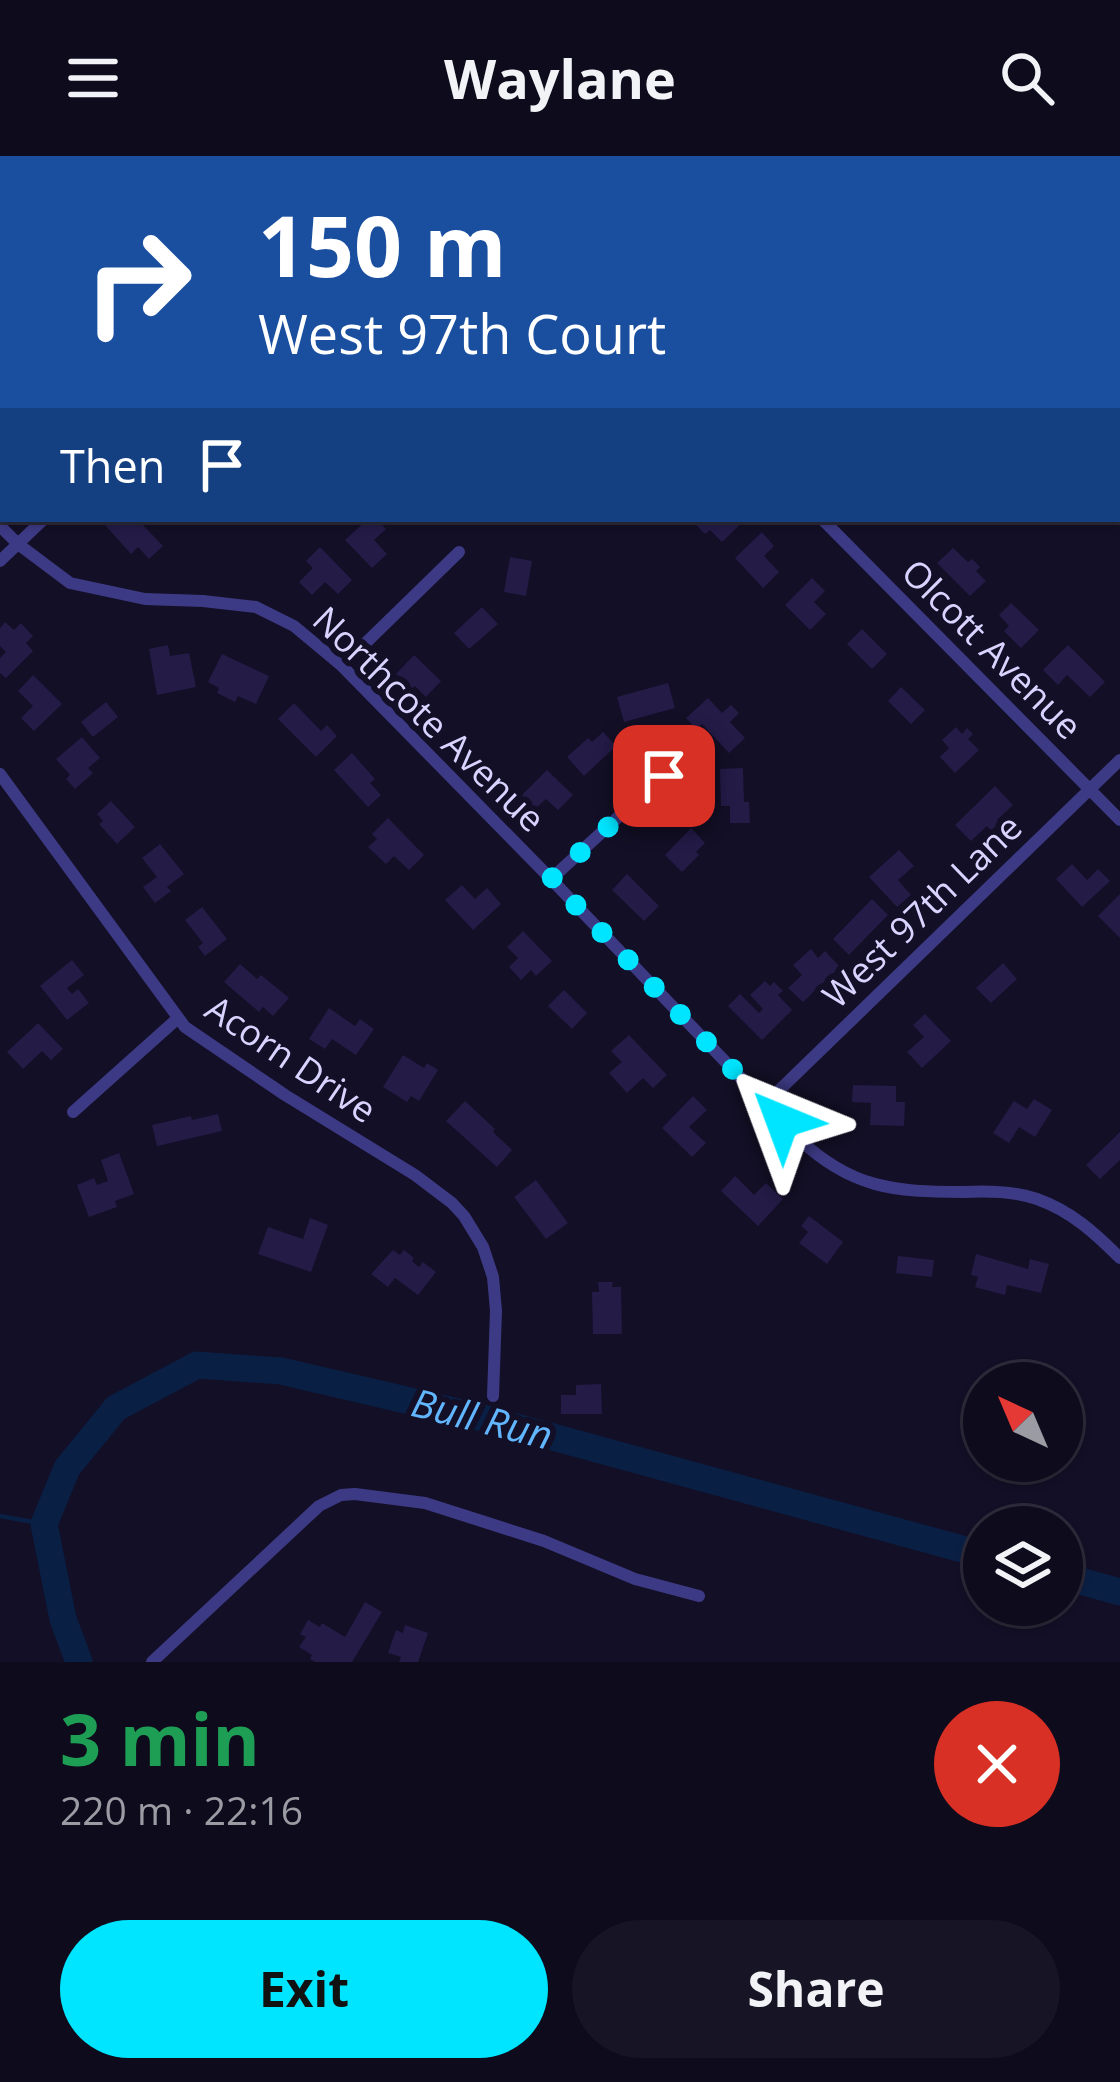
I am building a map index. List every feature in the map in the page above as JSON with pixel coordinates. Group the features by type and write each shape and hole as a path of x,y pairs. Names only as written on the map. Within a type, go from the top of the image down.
{"street":[{"path":"0,561 41,522"},
{"name":"Olcott Avenue","path":"825,522 1120,820"},
{"name":"Northcote Avenue","path":"0,526 70,584 145,598 256,607 294,626 342,666 811,1150 848,1175 900,1190 993,1192 1039,1200 1081,1222 1120,1258"},
{"path":"342,666 459,551"},
{"name":"West 97th Lane","path":"765,1104 1120,760"},
{"name":"Acorn Drive","path":"0,774 177,1019 220,1053 415,1175 464,1216 489,1262 496,1292 493,1396"},
{"path":"551,879 664,776"},
{"path":"73,1112 177,1019"},
{"path":"152,1662 319,1506 341,1495 425,1503 544,1540 634,1579 699,1596"}],"building":[{"path":"144,522 163,546 149,559 138,547 131,554 105,525"},
{"path":"365,522 380,522 386,529 374,540 387,554 372,568 345,540"},
{"path":"693,522 743,522 722,542 710,530 705,534"},
{"path":"762,532 774,546 764,556 779,572 763,588 735,558"},
{"path":"320,547 352,580 338,594 325,582 312,595 299,582 313,568 306,561"},
{"path":"953,548 980,567 976,571 986,581 970,596 937,563"},
{"path":"510,557 532,561 526,596 504,592"},
{"path":"812,578 825,591 814,602 826,614 810,630 785,605"},
{"path":"1011,603 1039,630 1021,648 1004,631 1009,626 999,615"},
{"path":"482,607 498,624 469,649 454,633"},
{"path":"5,622 14,630 21,623 33,636 26,643 33,651 6,678 0,673 0,658 6,652 0,646 0,628"},
{"path":"862,629 887,654 872,669 847,644"},
{"path":"168,645 170,656 189,653 196,687 157,695 149,649"},
{"path":"1068,645 1105,682 1090,697 1067,675 1058,685 1043,670"},
{"path":"222,654 269,676 256,704 238,696 235,702 208,682"},
{"path":"414,655 441,681 426,697 396,674"},
{"path":"33,675 62,704 34,731 21,718 33,706 18,691"},
{"path":"668,683 675,708 624,722 617,697"},
{"path":"901,687 925,710 911,724 888,701"},
{"path":"708,698 722,713 731,705 739,713 730,722 745,738 729,753 702,724 696,729 686,718"},
{"path":"106,702 118,717 93,737 81,722"},
{"path":"294,703 321,731 327,725 337,736 316,757 278,719"},
{"path":"956,727 962,734 967,728 973,734 968,739 979,750 955,773 940,757 949,748 942,740"},
{"path":"603,732 616,746 584,776 567,757 588,738 592,742"},
{"path":"82,737 100,758 88,768 93,773 75,789 56,759"},
{"path":"352,753 375,779 370,783 381,795 368,807 334,770"},
{"path":"743,768 750,823 730,823 730,806 721,806 720,769"},
{"path":"547,770 573,795 558,810 546,799 533,811 520,797"},
{"path":"995,786 1013,805 991,831 987,826 971,841 955,825"},
{"path":"111,801 135,827 117,844 99,824 103,821 97,814"},
{"path":"388,818 424,855 409,870 394,856 386,864 368,847 377,839 372,834"},
{"path":"691,828 705,843 682,872 665,855"},
{"path":"160,844 184,874 155,903 143,887 157,877 142,858"},
{"path":"899,850 914,866 898,880 911,895 897,907 869,877"},
{"path":"1072,864 1087,880 1098,869 1110,881 1082,907 1056,879"},
{"path":"627,874 659,906 644,921 612,890"},
{"path":"462,885 475,899 487,888 501,904 473,930 445,900"},
{"path":"1120,894 1120,938 1098,916"},
{"path":"872,899 888,915 849,955 833,939"},
{"path":"202,907 227,939 205,956 198,947 203,943 185,920"},
{"path":"523,931 552,961 536,976 531,970 521,980 509,967 518,958 507,947"},
{"path":"811,949 818,958 825,951 840,967 803,1002 788,988 802,975 793,965"},
{"path":"72,960 84,975 67,988 72,994 78,989 89,1003 67,1020 40,986"},
{"path":"1003,963 1017,979 991,1003 976,988"},
{"path":"240,964 289,998 273,1016 263,1007 259,1012 224,982"},
{"path":"765,981 783,991 778,995 792,1010 762,1040 728,1006 740,994 759,1013 763,1009 750,995"},
{"path":"564,990 587,1013 572,1029 548,1006"},
{"path":"329,1008 355,1026 360,1019 374,1029 356,1055 332,1039 325,1049 309,1039"},
{"path":"925,1014 951,1041 922,1068 907,1052 924,1037 913,1025"},
{"path":"38,1023 63,1049 51,1060 42,1051 23,1069 7,1052"},
{"path":"629,1035 667,1075 653,1088 643,1078 627,1093 609,1073 622,1062 611,1051"},
{"path":"403,1055 424,1068 427,1063 438,1070 419,1101 411,1096 407,1102 383,1087"},
{"path":"853,1085 896,1086 896,1102 905,1102 904,1126 870,1125 871,1103 852,1102"},
{"path":"693,1096 707,1110 689,1127 706,1143 692,1157 662,1128"},
{"path":"1034,1099 1052,1110 1035,1137 1019,1127 1009,1143 993,1133 1014,1101 1027,1109"},
{"path":"465,1101 512,1150 497,1167 446,1121"},
{"path":"218,1114 222,1131 157,1146 152,1125"},
{"path":"1120,1132 1120,1160 1100,1179 1086,1165"},
{"path":"119,1153 134,1194 115,1201 117,1207 89,1217 77,1185 94,1178 97,1185 108,1181 101,1160"},
{"path":"735,1176 754,1195 766,1183 783,1199 758,1226 721,1191"},
{"path":"536,1180 568,1223 546,1239 514,1197"},
{"path":"809,1216 843,1242 827,1264 799,1243 808,1232 801,1226"},
{"path":"310,1218 328,1225 311,1272 258,1254 268,1227 303,1239"},
{"path":"393,1250 400,1255 404,1250 419,1267 423,1262 436,1272 418,1295 395,1278 388,1287 371,1274"},
{"path":"976,1254 1028,1269 1030,1259 1049,1264 1041,1293 1007,1285 1005,1295 975,1287 978,1277 971,1275"},
{"path":"898,1256 934,1260 932,1277 896,1273"},
{"path":"598,1282 621,1287 622,1334 593,1334 592,1292 599,1292"},
{"path":"601,1384 602,1414 561,1414 561,1395 576,1395 576,1385"},
{"path":"365,1602 382,1612 352,1662 315,1662 299,1647 308,1620 345,1637"},
{"path":"405,1625 428,1633 418,1662 399,1662 401,1657 388,1653 396,1630 403,1633"}],"waterway":[{"name":"Bull Run","path":"79,1662 63,1619 44,1524 67,1468 116,1408 197,1365 281,1371 483,1418 963,1549"},
{"name":"Bull Run","path":"0,1516 44,1524"},
{"name":"Bull Run","path":"1083,1582 1120,1592"}],"route":[{"path":"664,776 551,879 782,1121"}]}
